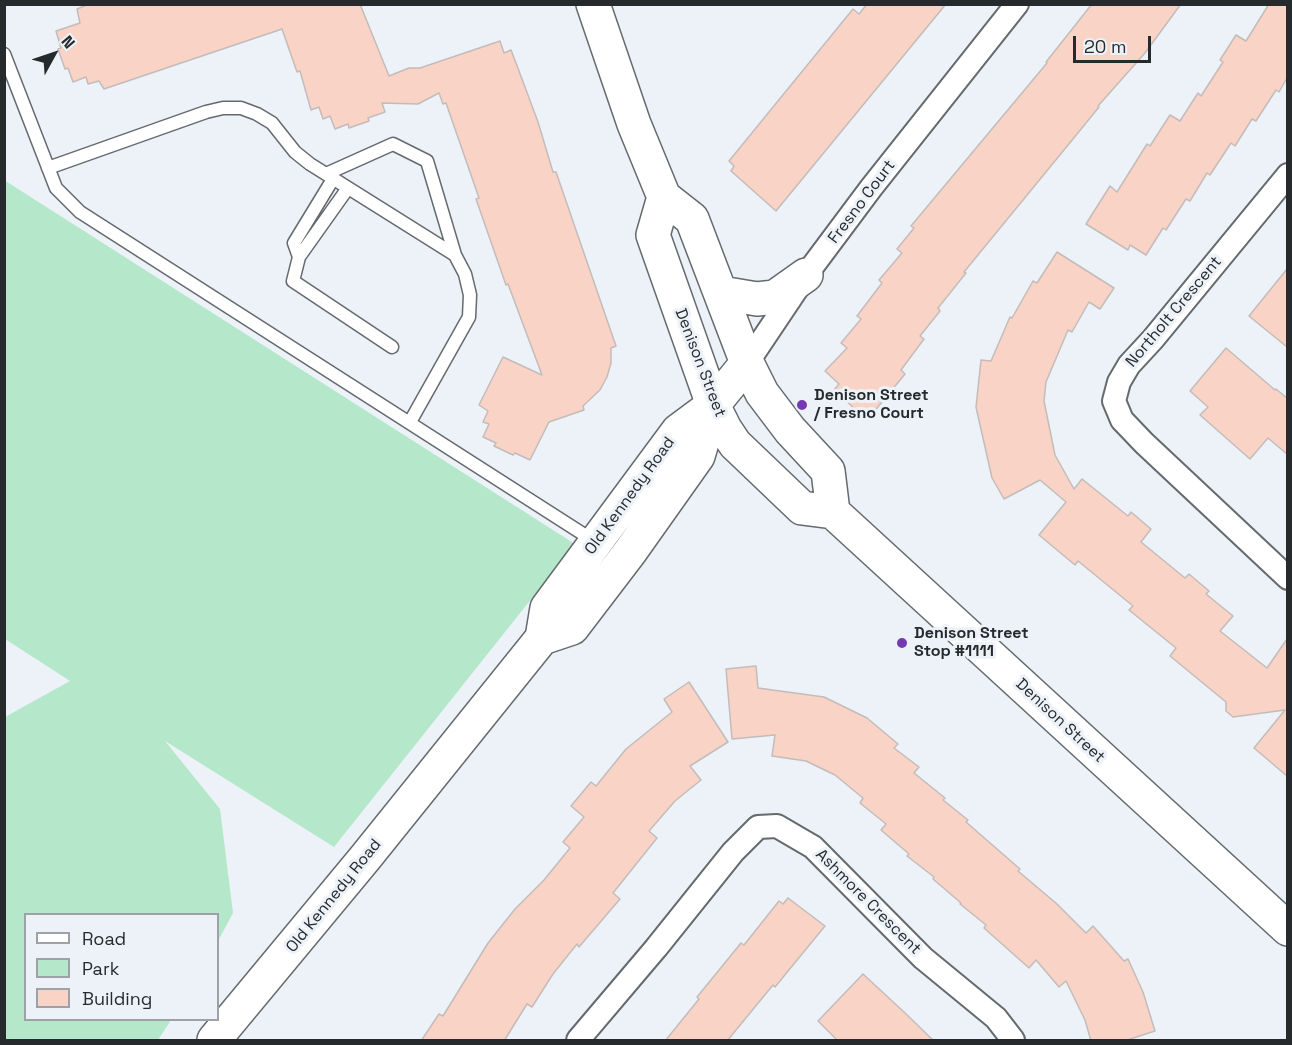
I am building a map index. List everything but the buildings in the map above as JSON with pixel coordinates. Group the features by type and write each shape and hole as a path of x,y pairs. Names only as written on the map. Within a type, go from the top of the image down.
{"street":[{"path":"593,4 634,124 664,197 692,219 747,363 762,393 775,412 828,471 833,512"},
{"name":"Fresno Court","path":"713,405 747,363 806,275 871,188 1017,4"},
{"name":"Northolt Crescent","path":"1287,175 1153,339 1129,365 1119,382 1114,401 1122,420 1144,443 1287,578"},
{"name":"Denison Street","path":"664,197 653,235 713,405 735,444 802,508 833,512 1287,929"},
{"path":"721,293 758,299 775,297 806,275"},
{"name":"Old Kennedy Road","path":"214,1041 542,638 547,608 678,431 713,405"},
{"name":"Old Kennedy Road","path":"542,638 572,628 630,552 698,456 713,405"},
{"name":"Ashmore Crescent","path":"578,1041 733,852 758,827 777,826 813,847 923,958 996,1018 1013,1041"}],"lane":[{"path":"4,54 56,188 80,212 596,543"},
{"path":"48,168 206,112 223,108 241,108 272,123 294,152 455,255"},
{"path":"299,257 294,243 330,176 393,144 428,161 455,255 468,285 469,317 410,422"},
{"path":"348,188 299,257 293,281 392,346"}],"green space":[{"path":"4,180 575,544 334,847 165,741 220,809 233,913 219,939 219,913 24,913 24,1021 170,1021 158,1040 5,1040 5,717 70,681 5,639"}],"place":[{"name":"Denison Street / Fresno Court","path":"802,405"},
{"name":"Denison Street Stop #1111","path":"902,643"}]}
